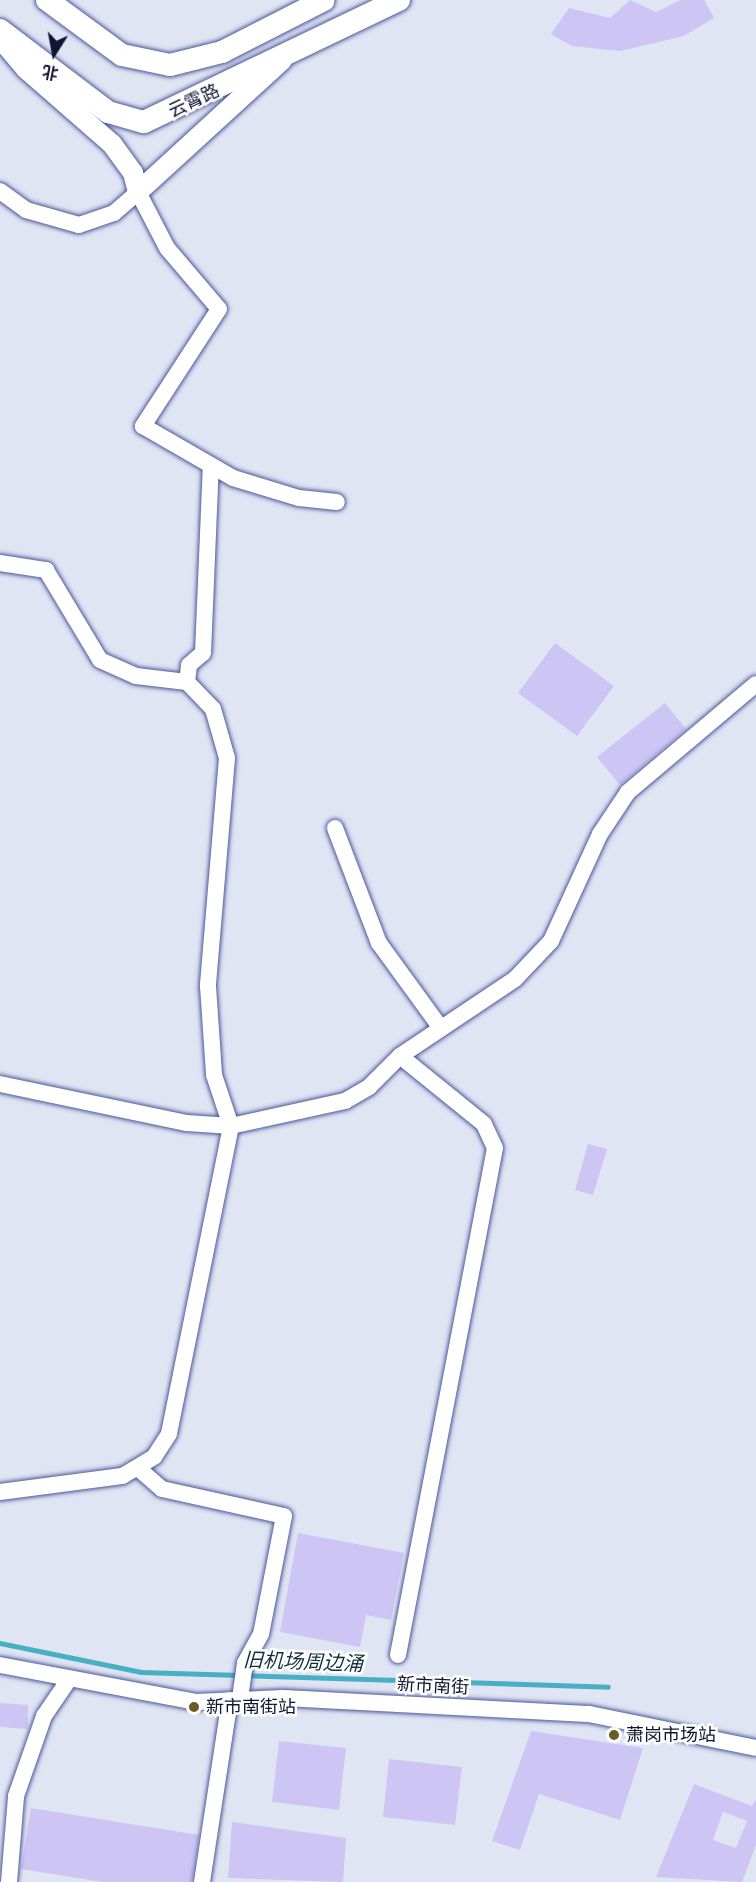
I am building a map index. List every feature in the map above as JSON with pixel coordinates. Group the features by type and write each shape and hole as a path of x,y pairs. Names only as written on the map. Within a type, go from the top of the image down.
{"main road":[{"name":"云霄路","path":"47,0 122,55 170,65 222,52 324,0"},
{"name":"云霄路","path":"0,30 108,112 127,121 165,115 399,0"}],"street":[{"path":"0,38 26,69 112,144 134,173 138,192 167,248 219,309 143,426 233,478 300,498 337,502"},
{"path":"0,191 26,210 79,225 114,213 287,56"},
{"path":"187,682 189,665 203,653 211,466"},
{"path":"0,563 46,570 100,660 136,676 187,682 213,709 227,758 208,986 214,1075 231,1126 169,1434 139,1469 122,1476 0,1492"},
{"path":"0,1084 187,1123 231,1126 345,1101 369,1087 400,1056 440,1027 515,979 551,941 600,834 628,792 756,684"},
{"path":"335,828 378,942 440,1027"},
{"path":"398,1655 495,1148 484,1124 400,1056"},
{"path":"139,1469 162,1489 284,1516 261,1634 245,1663 237,1695 207,1880"},
{"name":"新市南街","path":"0,1665 68,1681 177,1700 237,1695 589,1713 756,1748"},
{"path":"9,1882 15,1796 44,1716 68,1681"}],"building":[{"path":"630,0 656,12 680,0 704,0 714,18 684,36 620,51 572,46 551,34 569,8 610,18"},
{"path":"555,643 614,686 577,736 518,693"},
{"path":"665,703 686,729 620,785 597,757"},
{"path":"588,1144 607,1149 593,1195 575,1190"},
{"path":"298,1533 404,1553 391,1620 366,1615 360,1647 280,1632"},
{"path":"0,1703 28,1705 28,1729 0,1727"},
{"path":"531,1731 643,1748 620,1820 539,1794 520,1850 492,1841"},
{"path":"279,1741 346,1748 339,1810 272,1802"},
{"path":"389,1759 462,1767 455,1825 383,1817"},
{"path":"694,1784 752,1806 756,1800 756,1845 742,1882 656,1877","holes":["723,1812 747,1821 736,1848 713,1840"]},
{"path":"31,1808 199,1835 192,1882 103,1882 21,1869"},
{"path":"232,1822 346,1838 343,1882 228,1878"}],"waterway":[{"name":"旧机场周边涌","path":"0,1643 141,1672 608,1687"}],"place":[{"name":"新市南街站","path":"194,1707"},
{"name":"萧岗市场站","path":"614,1735"}]}
